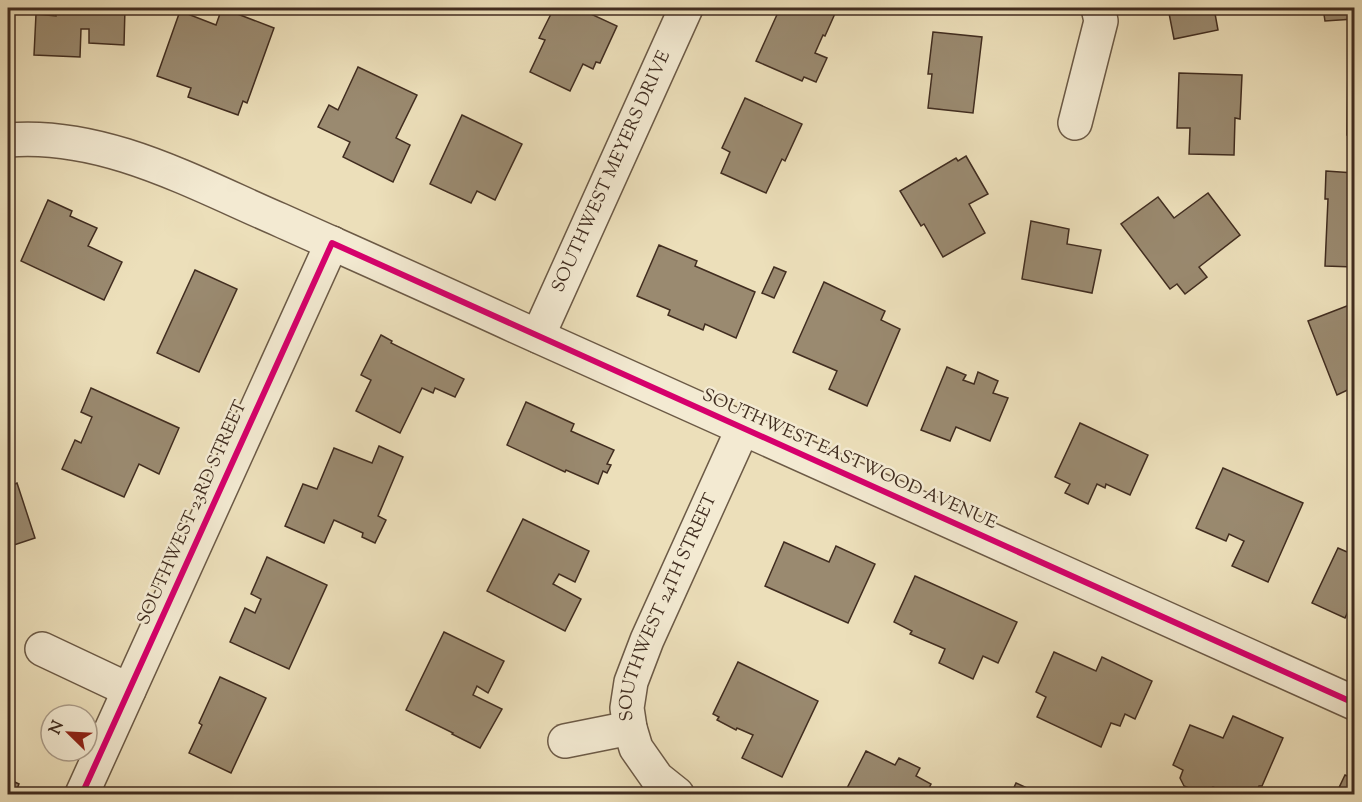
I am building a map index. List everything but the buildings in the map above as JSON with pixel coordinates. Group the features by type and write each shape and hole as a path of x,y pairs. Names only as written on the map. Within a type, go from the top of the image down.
{"street":[{"name":"SOUTHWEST MEYERS DRIVE","path":"538,336 686,8"},
{"path":"1075,123 1101,21 1098,8"},
{"name":"SOUTHWEST EASTWOOD AVENUE","path":"8,140 23,138 65,142 108,150 158,167 332,243 1354,703"},
{"name":"SOUTHWEST 23RD STREET","path":"82,795 332,243"},
{"name":"SOUTHWEST 24TH STREET","path":"565,741 630,728 627,708 631,682 643,650 743,428"},
{"path":"42,649 129,690"},
{"path":"630,728 636,748 657,778 677,795"}],"cycle path":[{"path":"82,794 332,243 1354,703"}]}
